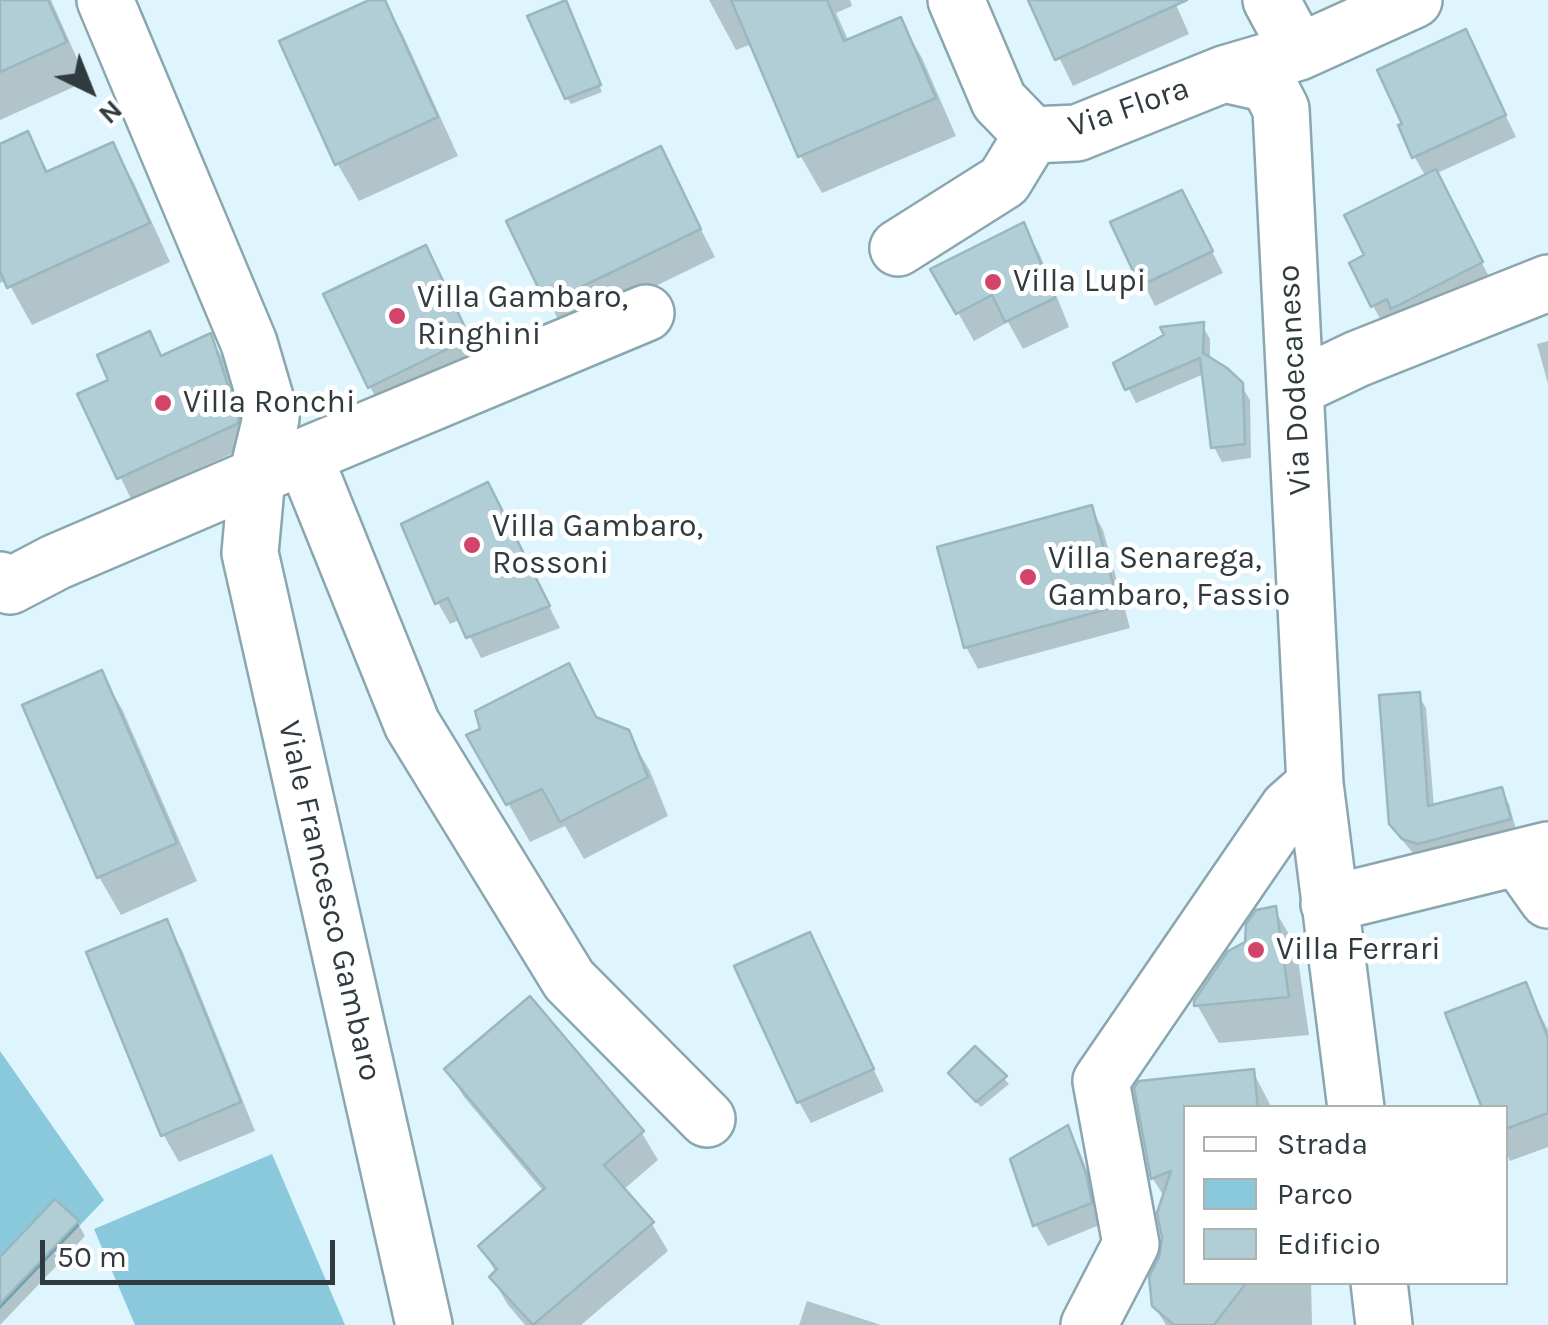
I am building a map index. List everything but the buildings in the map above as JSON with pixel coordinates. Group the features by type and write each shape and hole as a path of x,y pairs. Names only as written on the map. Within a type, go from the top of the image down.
{"street":[{"name":"Viale Francesco Gambaro","path":"104,0 249,343 270,418 280,466 250,553 424,1325"},
{"name":"Via Flora","path":"956,0 999,101 1032,134 1077,133 1224,74"},
{"path":"1271,0 1299,52"},
{"path":"1224,74 1299,52 1414,0"},
{"name":"Via Dodecaneso","path":"1224,74 1268,84 1282,109 1315,784 1356,1105"},
{"name":"Via Flora","path":"898,248 1004,181 1032,134"},
{"path":"1296,388 1548,283"},
{"path":"0,580 10,586 56,562 646,313"},
{"path":"280,466 412,724 569,980 706,1119"},
{"path":"1089,1325 1131,1244 1101,1081 1288,808 1315,784"},
{"path":"1329,904 1538,870"},
{"path":"1379,1285 1384,1325"}],"green space":[{"path":"0,1051 104,1200 0,1309"},
{"path":"272,1154 345,1325 135,1325 94,1229"}],"place":[{"name":"Villa Lupi","path":"993,282"},
{"name":"Villa Gambaro, Ringhini","path":"397,316"},
{"name":"Villa Ronchi","path":"163,403"},
{"name":"Villa Gambaro, Rossoni","path":"472,545"},
{"name":"Villa Senarega, Gambaro, Fassio","path":"1028,577"},
{"name":"Villa Ferrari","path":"1256,950"}]}
